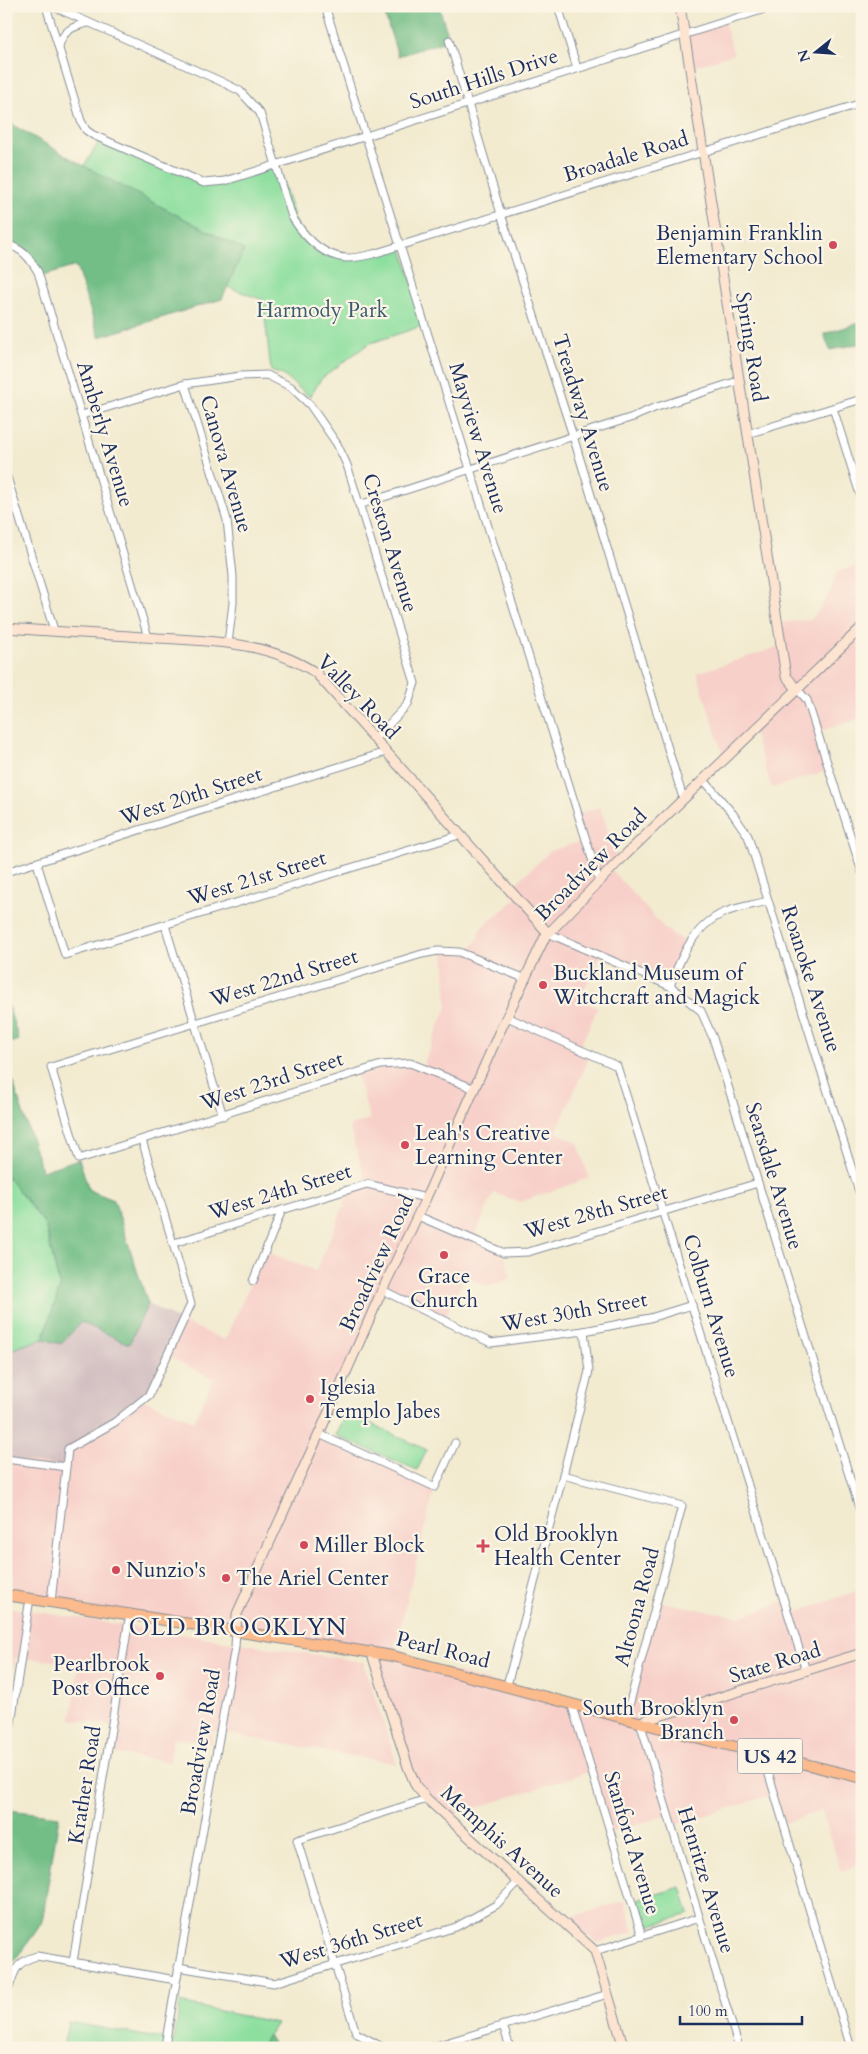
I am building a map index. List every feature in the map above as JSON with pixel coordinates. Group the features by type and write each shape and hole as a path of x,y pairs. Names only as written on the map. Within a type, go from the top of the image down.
{"main road":[{"name":"Spring Road","path":"680,6 786,676 797,689"},
{"name":"Broadview Road","path":"236,1630 237,1614 320,1434 382,1290 418,1216 507,1016 548,933 598,881 862,627"},
{"name":"Valley Road","path":"6,628 228,642 279,654 299,662 316,673 548,933"},
{"name":"Pearl Road","path":"6,1595 370,1651 507,1685 763,1755 862,1778"},
{"name":"Memphis Avenue","path":"370,1651 416,1786 595,1950"},
{"name":"State Road","path":"640,1722 862,1653"},
{"path":"595,1950 624,2048"}],"street":[{"path":"46,6 59,49"},
{"name":"Broadale Road","path":"52,6 240,91 260,113 292,217 303,233 322,249 333,255 354,258 373,254 862,104"},
{"name":"Mayview Avenue","path":"325,6 401,244 469,470 598,881"},
{"path":"558,6 576,68"},
{"name":"South Hills Drive","path":"59,49 80,121 86,130 93,135 204,183 225,181 774,6"},
{"path":"59,49 60,41 66,32 78,25 89,23"},
{"name":"Treadway Avenue","path":"449,40 684,798"},
{"name":"Amberly Avenue","path":"6,244 18,247 29,257 38,272 148,637"},
{"name":"Creston Avenue","path":"185,384 240,376 267,375 291,386 310,405 337,444 346,465 415,683 408,704 375,739"},
{"path":"359,505 738,381"},
{"path":"82,415 185,384"},
{"name":"Canova Avenue","path":"185,384 227,520 233,576 233,603 228,642"},
{"path":"747,434 862,399"},
{"path":"833,408 862,501"},
{"path":"6,474 54,630"},
{"path":"797,689 807,700 862,872"},
{"name":"West 20th Street","path":"6,872 386,752"},
{"name":"Roanoke Avenue","path":"703,779 733,814 748,836 862,1201"},
{"name":"West 21st Street","path":"37,863 64,955 459,835"},
{"path":"670,986 680,960 692,938 704,925 723,912 768,901"},
{"path":"164,925 223,1116"},
{"name":"Searsdale Avenue","path":"548,933 670,986 700,1011 713,1038 862,1517"},
{"name":"West 22nd Street","path":"79,1159 51,1067 422,954 458,952 526,978"},
{"name":"Colburn Avenue","path":"507,1016 617,1066 806,1671"},
{"name":"West 23rd Street","path":"79,1159 223,1116 381,1065 410,1063 475,1089"},
{"path":"51,1602 68,1450 115,1422 149,1395 192,1304 142,1140"},
{"name":"West 28th Street","path":"418,1216 504,1253 528,1252 758,1182"},
{"name":"West 24th Street","path":"174,1243 367,1184 426,1198"},
{"path":"253,1281 282,1210"},
{"name":"West 30th Street","path":"382,1290 491,1343 584,1331 650,1318 692,1305"},
{"path":"507,1685 564,1474 589,1371 584,1331"},
{"path":"320,1434 435,1487 455,1443"},
{"path":"6,1459 66,1467"},
{"name":"Altoona Road","path":"564,1474 682,1506 626,1717"},
{"path":"6,1756 30,1598"},
{"name":"Krather Road","path":"73,1962 130,1613"},
{"name":"Broadview Road","path":"166,2040 235,1647 236,1630"},
{"name":"Stanford Avenue","path":"571,1703 642,1936"},
{"name":"Henritze Avenue","path":"640,1722 739,2048"},
{"path":"763,1755 851,2048"},
{"path":"384,2048 356,2033 297,1840 427,1798"},
{"name":"West 36th Street","path":"178,1967 274,1983 456,1927 496,1905 519,1881"},
{"path":"595,1950 699,1918"},
{"path":"6,1996 20,1963 25,1959 37,1956 176,1980"},
{"path":"429,2048 608,1994"},
{"path":"504,2025 510,2048"}],"shaded area":[{"path":"724,22 734,54 690,68 685,34"},
{"path":"862,564 862,686 858,687 862,699 862,718 818,732 830,770 772,788 753,732 724,759 697,673 781,646 777,623 812,619 831,592 837,572"},
{"path":"600,807 618,862 611,869 665,929 689,944 670,986 599,956 580,1000 598,1008 579,1048 591,1054 556,1132 578,1143 589,1178 520,1202 494,1193 473,1239 504,1253 511,1279 487,1286 465,1276 444,1319 382,1290 320,1434 435,1487 393,1656 626,1717 657,1601 739,1617 785,1602 789,1615 862,1589 862,1864 841,1871 822,1811 784,1823 775,1794 671,1826 667,1815 610,1833 591,1771 447,1817 416,1786 370,1651 6,1595 6,1459 68,1449 144,1400 194,1421 214,1379 167,1356 183,1322 225,1340 265,1251 316,1271 351,1189 367,1184 349,1126 370,1119 356,1073 410,1063 422,1067 447,1007 444,952 465,954 478,940 481,928 516,899 509,890 550,851 585,840 577,814"},
{"path":"148,1304 183,1322 149,1395 68,1449 66,1467 6,1459 6,1351 43,1339 61,1344 81,1322 129,1344"},
{"path":"6,1607 363,1662 397,1764 213,1731 211,1743 173,1738 170,1762 112,1753 116,1726 71,1719 78,1671 74,1662 15,1658 11,1689 6,1689"},
{"path":"625,1901 634,1932 598,1943 568,1918"}],"green space":[{"path":"382,6 439,6 449,40 398,56"},
{"path":"6,109 11,124 84,166 244,250 222,299 99,337 76,266 39,277 29,257 6,244"},
{"name":"Harmody Park","path":"101,139 204,183 277,164 297,225 310,241 345,258 401,245 425,325 368,344 321,379 310,397 283,375 271,371 263,300 228,287 233,254 84,166"},
{"path":"862,322 862,343 830,350 824,334"},
{"path":"6,999 19,1040 6,1044"},
{"path":"6,1061 42,1171 79,1159 89,1190 114,1200 148,1304 129,1344 81,1322 61,1344 43,1339 60,1288 45,1224 6,1175"},
{"path":"6,1175 45,1224 60,1288 43,1339 6,1351"},
{"path":"346,1412 427,1450 417,1470 335,1435"},
{"path":"6,1807 8,1810 59,1816 42,1922 6,1976"},
{"path":"681,1887 689,1914 645,1927 637,1900"},
{"path":"180,2003 277,2023 260,2048 63,2048 68,2022 174,2041"},
{"path":"268,2035 276,2048 260,2048"}],"place":[{"name":"Benjamin Franklin Elementary School","path":"833,245"},
{"name":"Buckland Museum of Witchcraft and Magick","path":"543,985"},
{"name":"Leah's Creative Learning Center","path":"405,1145"},
{"name":"Grace Church","path":"444,1255"},
{"name":"Iglesia Templo Jabes","path":"310,1399"},
{"name":"Miller Block","path":"304,1545"},
{"name":"Old Brooklyn Health Center","path":"483,1546"},
{"name":"Nunzio's","path":"116,1570"},
{"name":"The Ariel Center","path":"226,1578"},
{"name":"Pearlbrook Post Office","path":"160,1676"},
{"name":"South Brooklyn Branch","path":"734,1720"}],"district":[{"name":"OLD BROOKLYN","path":"238,1627"}]}
